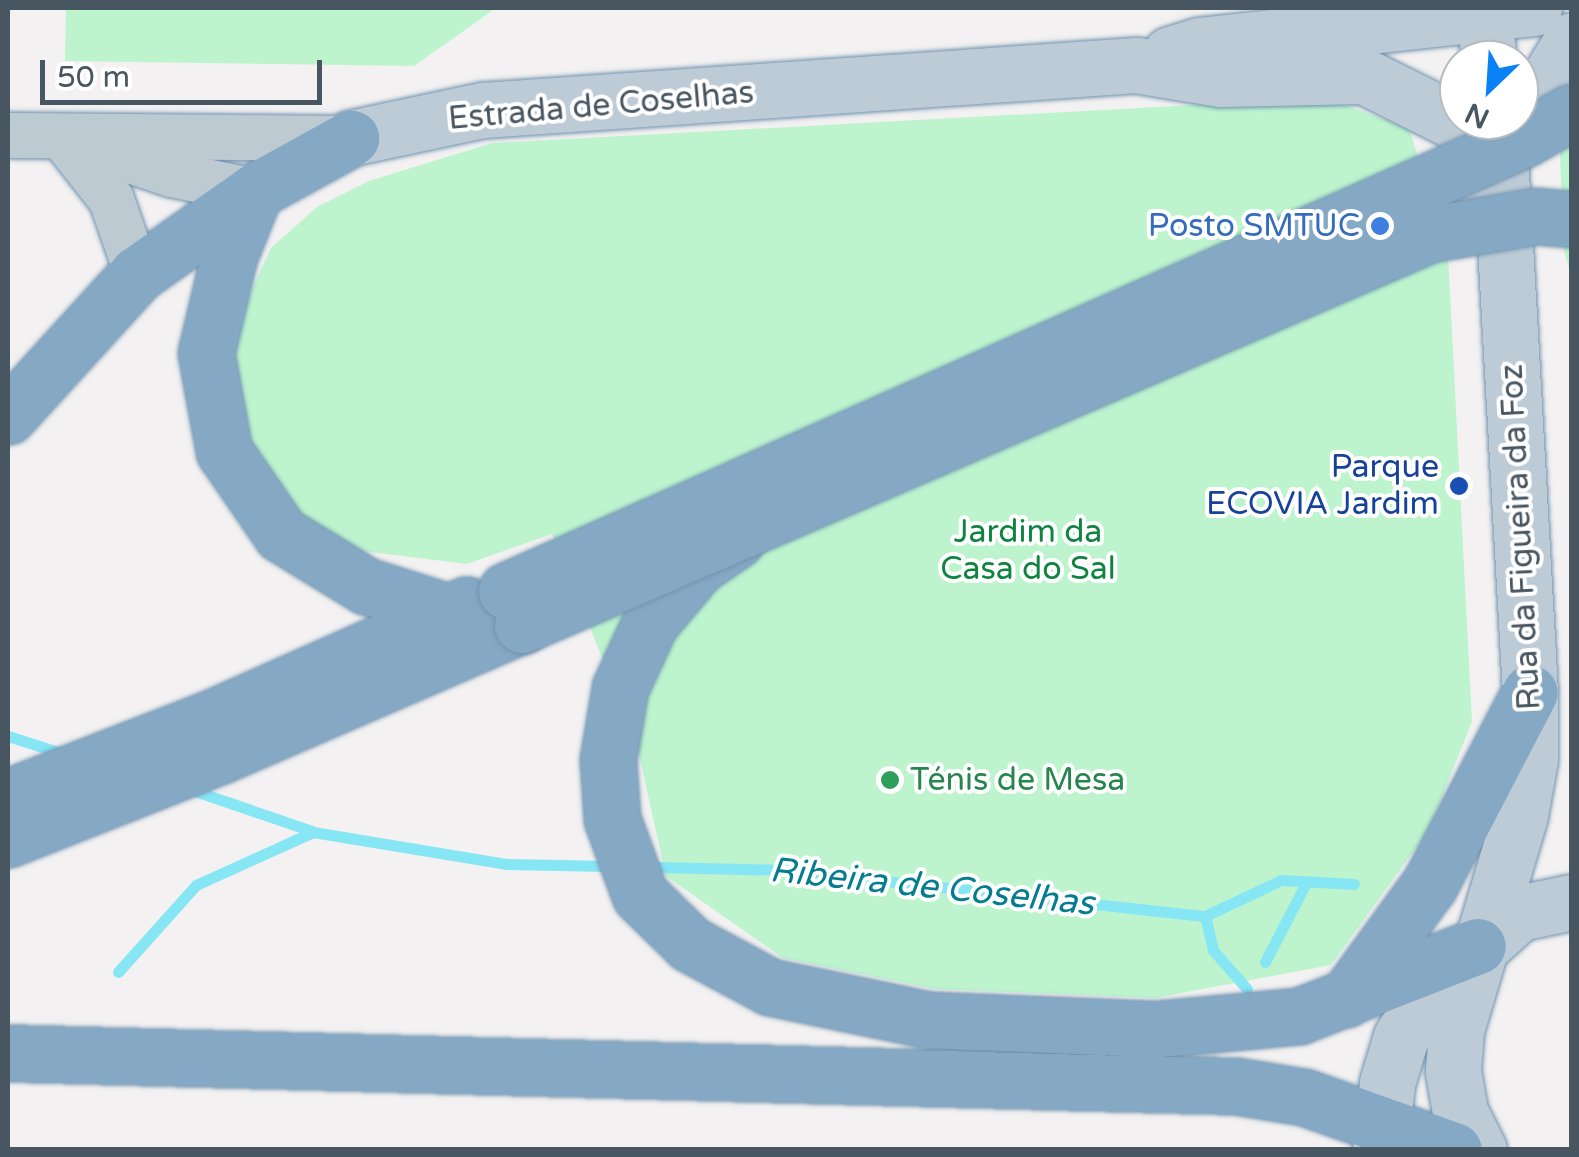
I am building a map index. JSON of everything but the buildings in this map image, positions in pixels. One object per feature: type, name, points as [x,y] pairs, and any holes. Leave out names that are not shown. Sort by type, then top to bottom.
[{"type":"highway","points":[[8,839],[221,755],[514,608],[1506,147],[1572,112]]},
{"type":"highway","points":[[8,416],[137,274],[255,191],[351,138]]},
{"type":"highway","points":[[255,191],[229,256],[206,353],[224,451],[281,534],[366,586],[448,612]]},
{"type":"highway","points":[[8,797],[214,717],[448,612],[514,608],[768,510],[1430,234],[1536,216],[1572,219]]},
{"type":"highway","points":[[768,510],[697,567],[650,623],[620,688],[608,760],[612,819],[640,895],[690,944],[770,987],[930,1020],[1158,1029],[1298,1016],[1345,1001],[1478,946]]},
{"type":"highway","points":[[1345,1001],[1430,884],[1530,692]]},
{"type":"highway","points":[[8,1053],[1236,1086],[1304,1098],[1389,1141],[1454,1150]]},
{"type":"main road","points":[[1136,66],[1198,45],[1374,16],[1497,22]]},
{"type":"main road","points":[[1136,66],[1221,79],[1364,76],[1452,120],[1499,156],[1572,40]]},
{"type":"main road","name":"Estrada de Coselhas","points":[[351,138],[483,110],[1136,66]]},
{"type":"main road","name":"Rua da Figueira da Foz","points":[[1479,1150],[1460,1112],[1453,1071],[1456,1030],[1520,815],[1530,760],[1530,692],[1499,156]]},
{"type":"main road","points":[[1389,1141],[1388,1083],[1401,1036],[1430,993],[1519,913],[1542,904],[1572,902]]},
{"type":"street","name":"Estrada de Coselhas","points":[[8,136],[351,138]]},
{"type":"street","points":[[62,137],[171,174],[255,191]]},
{"type":"street","points":[[62,137],[111,198],[137,274]]},
{"type":"lane","points":[[768,510],[1348,240],[1356,224],[1373,216],[1396,219],[1499,156]]},
{"type":"green space","points":[[66,8],[496,8],[414,66],[65,61]]},
{"type":"green space","points":[[1571,83],[1571,275],[1564,251],[1559,130]]},
{"type":"green space","name":"Jardim da Casa do Sal","points":[[1324,98],[1409,128],[1448,254],[1472,722],[1428,831],[1331,965],[1155,998],[934,989],[783,958],[666,876],[636,741],[552,534],[467,564],[362,551],[287,507],[241,426],[233,330],[271,248],[317,207],[369,181],[492,143]]},
{"type":"waterway","points":[[8,736],[64,754]]},
{"type":"waterway","points":[[198,792],[312,831]]},
{"type":"waterway","points":[[118,972],[196,885],[313,832],[507,864],[608,866]]},
{"type":"waterway","name":"Ribeira de Coselhas","points":[[657,867],[786,870],[1205,916]]},
{"type":"waterway","points":[[1247,989],[1213,950],[1205,916],[1281,880],[1354,884]]},
{"type":"waterway","points":[[1265,962],[1307,881]]},
{"type":"place","name":"Posto SMTUC","points":[[1380,226]]},
{"type":"place","name":"Parque ECOVIA Jardim","points":[[1459,486]]},
{"type":"place","name":"Ténis de Mesa","points":[[890,780]]}]
